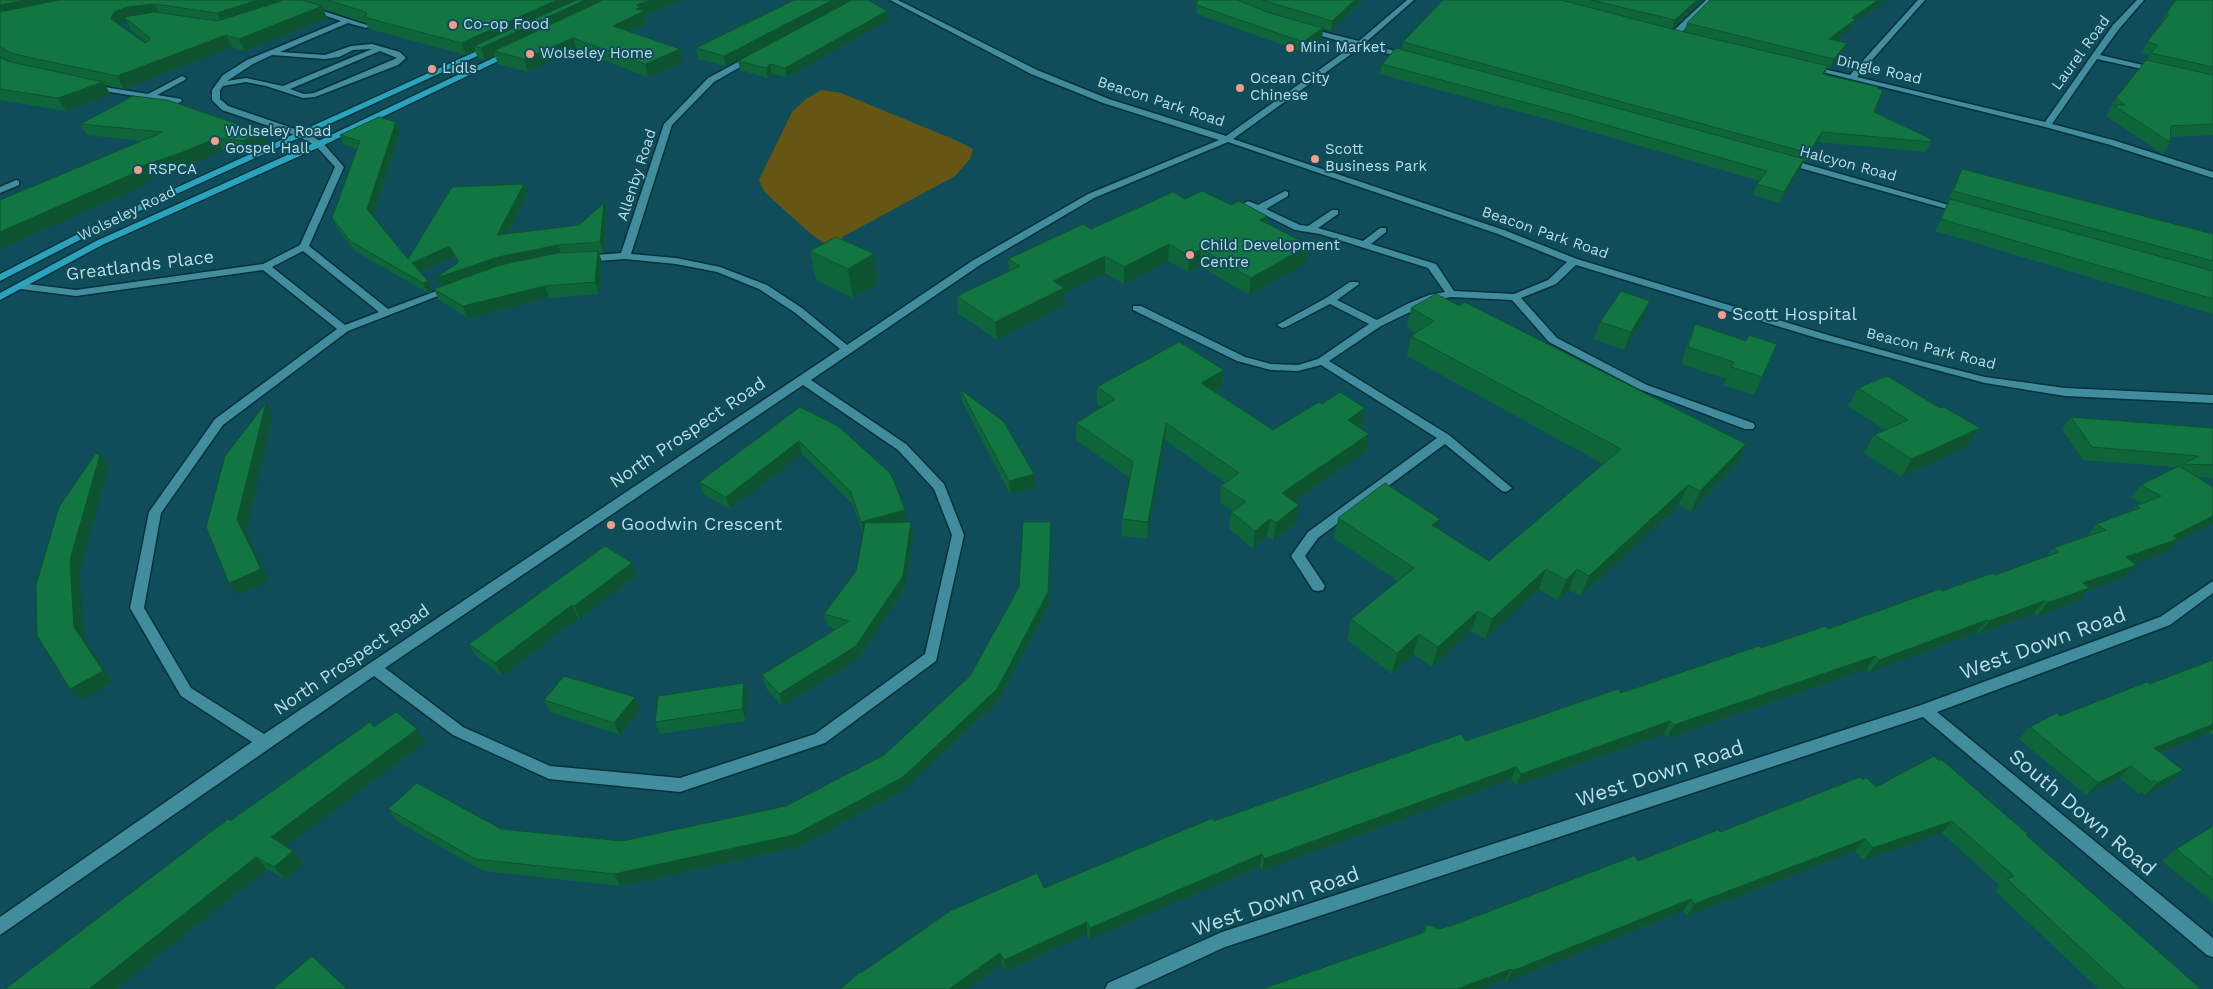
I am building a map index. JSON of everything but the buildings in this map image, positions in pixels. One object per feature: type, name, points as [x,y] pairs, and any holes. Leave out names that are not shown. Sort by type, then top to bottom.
[{"type":"main road","name":"Wolseley Road","points":[[2,275],[106,223],[500,45]]},
{"type":"main road","name":"Wolseley Road","points":[[0,297],[99,244],[319,144],[519,49]]},
{"type":"street","name":"Beacon Park Road","points":[[893,0],[1034,72],[1106,102],[1492,229],[1574,261],[1842,342],[1985,380],[2066,392],[2213,399]]},
{"type":"street","name":"North Prospect Road","points":[[0,927],[264,742],[976,263],[1091,196],[1226,140],[1360,44],[1411,0]]},
{"type":"street","points":[[1674,35],[1710,0]]},
{"type":"street","points":[[1852,78],[1922,0]]},
{"type":"street","name":"Laurel Road","points":[[2048,125],[2094,56],[2116,27],[2142,0]]},
{"type":"street","points":[[295,4],[366,26]]},
{"type":"street","points":[[349,20],[267,55],[234,72],[226,77],[216,90],[216,100],[225,108],[301,134],[319,144],[340,167],[304,248],[386,313]]},
{"type":"street","points":[[1299,27],[1415,59]]},
{"type":"street","points":[[1665,33],[1684,38]]},
{"type":"street","points":[[221,84],[246,80],[303,96],[324,93],[395,63],[402,58],[397,54],[380,48],[361,46],[325,57],[286,54],[267,55]]},
{"type":"street","points":[[282,89],[380,48]]},
{"type":"street","name":"Allenby Road","points":[[625,256],[668,124],[711,80],[757,56]]},
{"type":"street","points":[[2094,56],[2167,73]]},
{"type":"street","name":"Dingle Road","points":[[1805,66],[2048,125],[2120,145],[2213,175]]},
{"type":"street","points":[[148,97],[182,78]]},
{"type":"street","points":[[79,84],[178,101]]},
{"type":"street","name":"Halcyon Road","points":[[1772,157],[1973,213]]},
{"type":"street","points":[[0,190],[16,183]]},
{"type":"street","points":[[1259,209],[1285,194]]},
{"type":"street","points":[[1248,204],[1298,228],[1310,229],[1366,244],[1432,266],[1451,294]]},
{"type":"street","points":[[1310,229],[1335,212]]},
{"type":"street","points":[[1366,244],[1383,230]]},
{"type":"street","name":"Greatlands Place","points":[[20,286],[76,293],[265,267],[304,248]]},
{"type":"street","points":[[571,260],[625,256],[676,260],[720,270],[754,282],[798,310],[846,349]]},
{"type":"street","points":[[1137,308],[1241,359],[1271,367],[1298,368],[1322,361],[1377,324],[1433,297],[1451,294],[1515,296],[1552,282],[1574,261]]},
{"type":"street","points":[[265,267],[344,330]]},
{"type":"street","points":[[264,742],[186,692],[137,608],[155,512],[220,422],[344,330],[465,284]]},
{"type":"street","points":[[1282,325],[1330,300],[1354,284]]},
{"type":"street","points":[[1515,296],[1553,340],[1643,388],[1749,426]]},
{"type":"street","points":[[1330,300],[1377,324]]},
{"type":"street","points":[[1322,361],[1445,438],[1506,488]]},
{"type":"street","points":[[374,668],[458,731],[549,772],[680,785],[820,739],[931,658],[958,535],[940,487],[902,446],[802,379]]},
{"type":"street","points":[[1318,586],[1298,556],[1313,535],[1445,438]]},
{"type":"street","name":"West Down Road","points":[[1114,989],[1222,940],[1925,710],[2165,621],[2213,586]]},
{"type":"street","name":"South Down Road","points":[[1925,710],[2213,949]]},
{"type":"shaded area","points":[[821,90],[841,93],[953,139],[973,149],[970,159],[955,176],[842,237],[844,244],[834,250],[810,233],[773,200],[764,191],[759,180],[792,112],[806,99]]},
{"type":"place","name":"Co-op Food","points":[[453,25]]},
{"type":"place","name":"Mini Market","points":[[1290,48]]},
{"type":"place","name":"Wolseley Home","points":[[530,54]]},
{"type":"place","name":"Lidls","points":[[432,69]]},
{"type":"place","name":"Ocean City Chinese","points":[[1240,88]]},
{"type":"place","name":"Wolseley Road Gospel Hall","points":[[215,141]]},
{"type":"place","name":"Scott Business Park","points":[[1315,159]]},
{"type":"place","name":"RSPCA","points":[[138,170]]},
{"type":"place","name":"Child Development Centre","points":[[1190,255]]},
{"type":"place","name":"Scott Hospital","points":[[1722,315]]},
{"type":"place","name":"Goodwin Crescent","points":[[611,525]]}]
